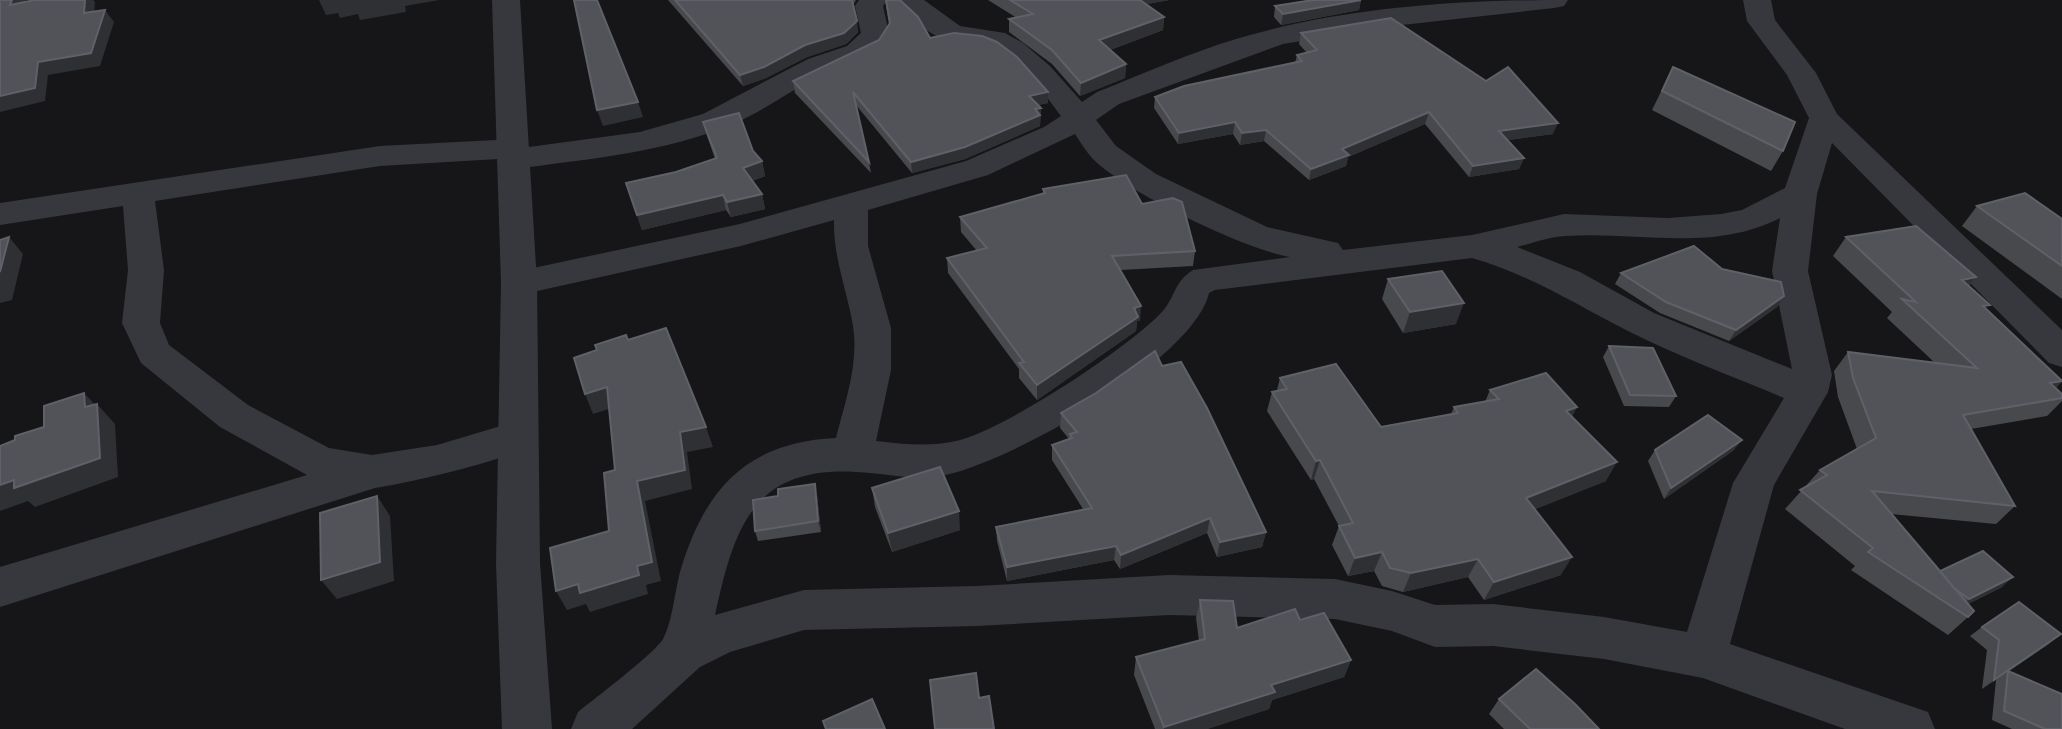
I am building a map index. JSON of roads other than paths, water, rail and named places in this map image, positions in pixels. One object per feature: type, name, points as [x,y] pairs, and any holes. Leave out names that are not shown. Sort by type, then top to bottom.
[{"type":"street","points":[[506,0],[519,284],[518,563],[527,729]]},
{"type":"street","points":[[0,215],[380,156],[514,154],[621,144],[678,132],[724,117],[754,103],[820,64],[864,48],[874,37],[875,24],[869,6],[873,0]]},
{"type":"street","points":[[907,0],[938,25],[953,33],[995,39],[1013,49],[1040,72],[1105,153],[1144,181],[1255,235],[1304,248],[1377,255]]},
{"type":"street","points":[[519,284],[741,235],[977,168],[1021,152],[1055,134],[1108,98],[1148,81],[1280,36],[1435,12],[1554,0]]},
{"type":"street","points":[[1757,0],[1761,21],[1801,73],[1824,118],[2062,353]]},
{"type":"street","points":[[1703,656],[1754,483],[1808,392],[1813,375],[1790,271],[1800,194],[1824,118]]},
{"type":"street","points":[[136,193],[145,230],[146,270],[141,323],[154,352],[234,416],[321,463],[375,471]]},
{"type":"street","points":[[684,652],[714,538],[736,497],[773,468],[814,455],[853,453],[924,462],[963,455],[1016,432],[1105,377],[1144,349],[1187,307],[1193,286],[1206,279],[1377,255],[1472,246],[1564,225],[1668,229],[1721,225],[1751,219],[1800,194]]},
{"type":"street","points":[[851,204],[851,246],[872,338],[872,370],[853,453]]},
{"type":"street","points":[[1472,246],[1515,258],[1567,281],[1641,322],[1808,392]]},
{"type":"street","points":[[0,587],[375,471],[437,461],[518,437]]},
{"type":"street","points":[[596,729],[684,652],[720,634],[804,610],[1224,595],[1335,599],[1392,611],[1435,625],[1493,625],[1604,639],[1703,656],[1910,729]]}]
